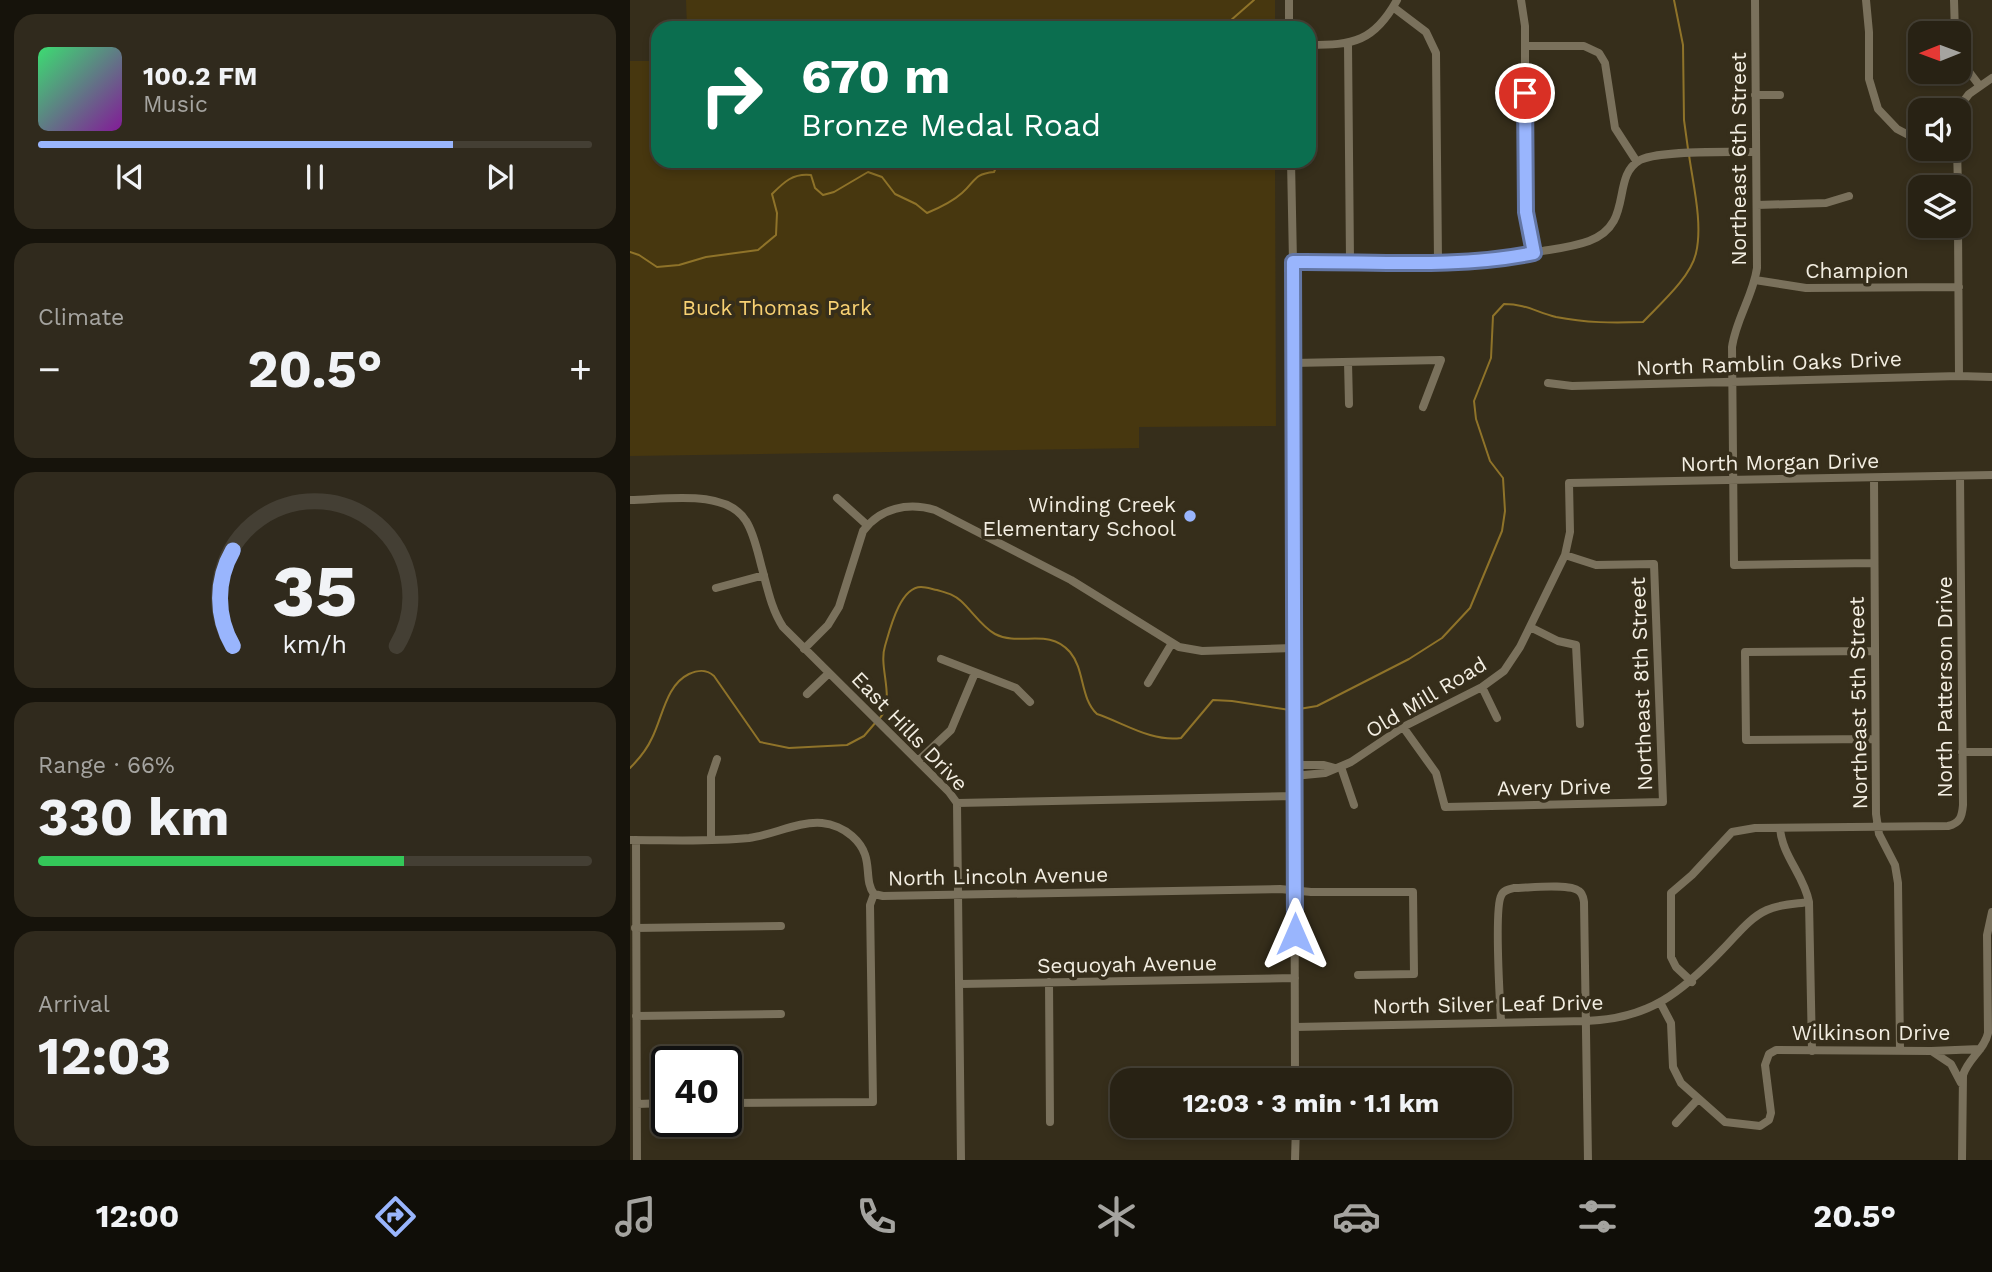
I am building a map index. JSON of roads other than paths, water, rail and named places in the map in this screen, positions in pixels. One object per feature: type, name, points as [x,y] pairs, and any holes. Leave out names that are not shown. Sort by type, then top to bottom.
[{"type":"street","points":[[1289,21],[1290,0]]},
{"type":"street","points":[[1521,0],[1525,46],[1526,204],[1534,253]]},
{"type":"street","name":"Northeast 6th Street","points":[[1755,0],[1755,280],[1734,337],[1734,565],[1874,563]]},
{"type":"street","points":[[1866,0],[1869,79],[1878,109],[1897,129],[1908,135]]},
{"type":"street","points":[[1954,0],[1955,21]]},
{"type":"street","points":[[1316,45],[1348,44],[1376,29],[1395,3],[1426,32],[1436,53],[1438,261]]},
{"type":"street","points":[[1348,44],[1350,261]]},
{"type":"street","points":[[1525,46],[1584,46],[1599,53],[1605,63],[1615,128],[1637,162]]},
{"type":"street","points":[[1971,74],[1979,85]]},
{"type":"street","points":[[1966,98],[1979,85],[1992,78]]},
{"type":"street","points":[[1755,95],[1780,95]]},
{"type":"street","points":[[1293,262],[1492,260],[1576,245],[1604,233],[1618,214],[1624,181],[1637,162],[1694,153],[1756,152]]},
{"type":"street","points":[[1291,168],[1296,1068]]},
{"type":"street","points":[[1757,205],[1826,203],[1849,196]]},
{"type":"street","points":[[1958,238],[1959,376]]},
{"type":"street","name":"Champion","points":[[1755,280],[1806,288],[1959,287]]},
{"type":"street","points":[[1293,363],[1441,360],[1423,407]]},
{"type":"street","points":[[1348,362],[1349,404]]},
{"type":"street","name":"North Ramblin Oaks Drive","points":[[1548,383],[1572,386],[1992,377]]},
{"type":"street","name":"North Morgan Drive","points":[[1569,483],[1992,475]]},
{"type":"street","name":"North Patterson Drive","points":[[1692,982],[1676,967],[1671,957],[1671,893],[1692,875],[1732,832],[1742,829],[1780,828],[1940,827],[1958,822],[1963,805],[1960,476]]},
{"type":"street","name":"Northeast 5th Street","points":[[1874,478],[1876,814],[1882,841],[1895,866],[1898,883],[1900,1050]]},
{"type":"street","name":"Old Mill Road","points":[[1294,776],[1325,773],[1362,756],[1403,727],[1482,687],[1504,671],[1530,627],[1565,555],[1570,532],[1569,483]]},
{"type":"street","points":[[836,498],[867,525]]},
{"type":"street","name":"East Hills Drive","points":[[630,500],[713,499],[740,512],[751,530],[779,621],[957,803],[961,1160]]},
{"type":"street","points":[[804,649],[828,625],[839,607],[856,546],[867,525],[888,511],[904,506],[935,510],[1071,580],[1184,649],[1202,651],[1293,648]]},
{"type":"street","name":"Northeast 8th Street","points":[[1565,555],[1596,565],[1654,564],[1663,802]]},
{"type":"street","points":[[716,589],[764,575]]},
{"type":"street","points":[[1530,627],[1558,641],[1576,645],[1580,724]]},
{"type":"street","points":[[1148,683],[1172,643]]},
{"type":"street","points":[[1874,651],[1745,652],[1746,740],[1875,739]]},
{"type":"street","points":[[941,659],[1016,688],[1030,702]]},
{"type":"street","points":[[807,694],[829,673]]},
{"type":"street","points":[[918,761],[951,730],[975,673]]},
{"type":"street","points":[[1482,687],[1497,718]]},
{"type":"street","name":"Avery Drive","points":[[1403,727],[1436,773],[1445,807],[1663,802]]},
{"type":"street","points":[[1962,752],[1992,751]]},
{"type":"street","points":[[711,839],[711,777],[717,759]]},
{"type":"street","points":[[1294,765],[1338,768],[1354,805]]},
{"type":"street","points":[[957,803],[1294,796]]},
{"type":"street","name":"North Lincoln Avenue","points":[[633,840],[760,836],[815,823],[833,825],[848,832],[862,848],[868,864],[870,888],[874,894],[883,896],[1295,890],[1413,892],[1414,974],[1358,975]]},
{"type":"street","points":[[1780,828],[1782,847],[1805,886],[1809,902],[1812,1051]]},
{"type":"street","points":[[633,840],[636,1016],[633,1044],[637,1160]]},
{"type":"street","points":[[1501,1022],[1501,896],[1514,888],[1565,887],[1580,892],[1584,902],[1588,1160]]},
{"type":"street","points":[[742,1103],[873,1102],[870,905],[874,894]]},
{"type":"street","name":"North Silver Leaf Drive","points":[[1295,1027],[1586,1021],[1623,1017],[1661,1004],[1692,982],[1759,914],[1774,907],[1809,902]]},
{"type":"street","points":[[1962,1160],[1961,1086],[1965,1068],[1987,1039],[1988,1033],[1987,935],[1992,912]]},
{"type":"street","points":[[635,928],[781,926]]},
{"type":"street","name":"Sequoyah Avenue","points":[[960,984],[1295,978]]},
{"type":"street","points":[[1049,982],[1050,1122]]},
{"type":"street","name":"Wilkinson Drive","points":[[1661,1004],[1671,1023],[1674,1071],[1681,1083],[1725,1122],[1765,1125],[1771,1113],[1765,1065],[1767,1057],[1776,1050],[1980,1049]]},
{"type":"street","points":[[636,1016],[781,1014]]},
{"type":"street","points":[[1931,1051],[1951,1064],[1961,1086]]},
{"type":"street","points":[[1676,1123],[1698,1099]]},
{"type":"street","points":[[637,1104],[651,1104]]},
{"type":"street","points":[[1296,1138],[1296,1160]]},
{"type":"waterway","points":[[1230,21],[1254,0]]},
{"type":"waterway","points":[[1674,0],[1683,45],[1684,120],[1688,149]]},
{"type":"waterway","points":[[1299,709],[1317,706],[1409,659],[1442,638],[1470,608],[1502,531],[1505,511],[1503,478],[1490,461],[1476,419],[1474,401],[1491,358],[1493,316],[1504,304],[1519,305],[1556,317],[1578,320],[1643,322],[1682,281],[1696,253],[1698,217],[1689,155]]},
{"type":"waterway","points":[[630,252],[657,267],[758,250],[776,235],[777,213],[772,194],[785,182],[799,175],[811,175],[815,188],[823,195],[834,192],[868,172],[882,177],[895,194],[916,204],[927,213],[954,199],[978,176],[994,172],[996,168]]},
{"type":"waterway","points":[[880,718],[887,702],[883,655],[890,630],[897,610],[907,594],[921,587],[955,597],[995,634],[1014,639],[1053,640],[1061,645],[1075,659],[1088,700],[1097,714],[1148,735],[1181,738],[1213,700],[1290,710]]},
{"type":"waterway","points":[[630,768],[650,742],[670,693],[681,679],[699,671],[714,676],[760,742],[789,748],[847,745],[864,736],[876,722]]},
{"type":"place","name":"Winding Creek Elementary School","points":[[1190,516]]},
{"type":"park label","name":"Buck Thomas Park","points":[[777,307]]}]
